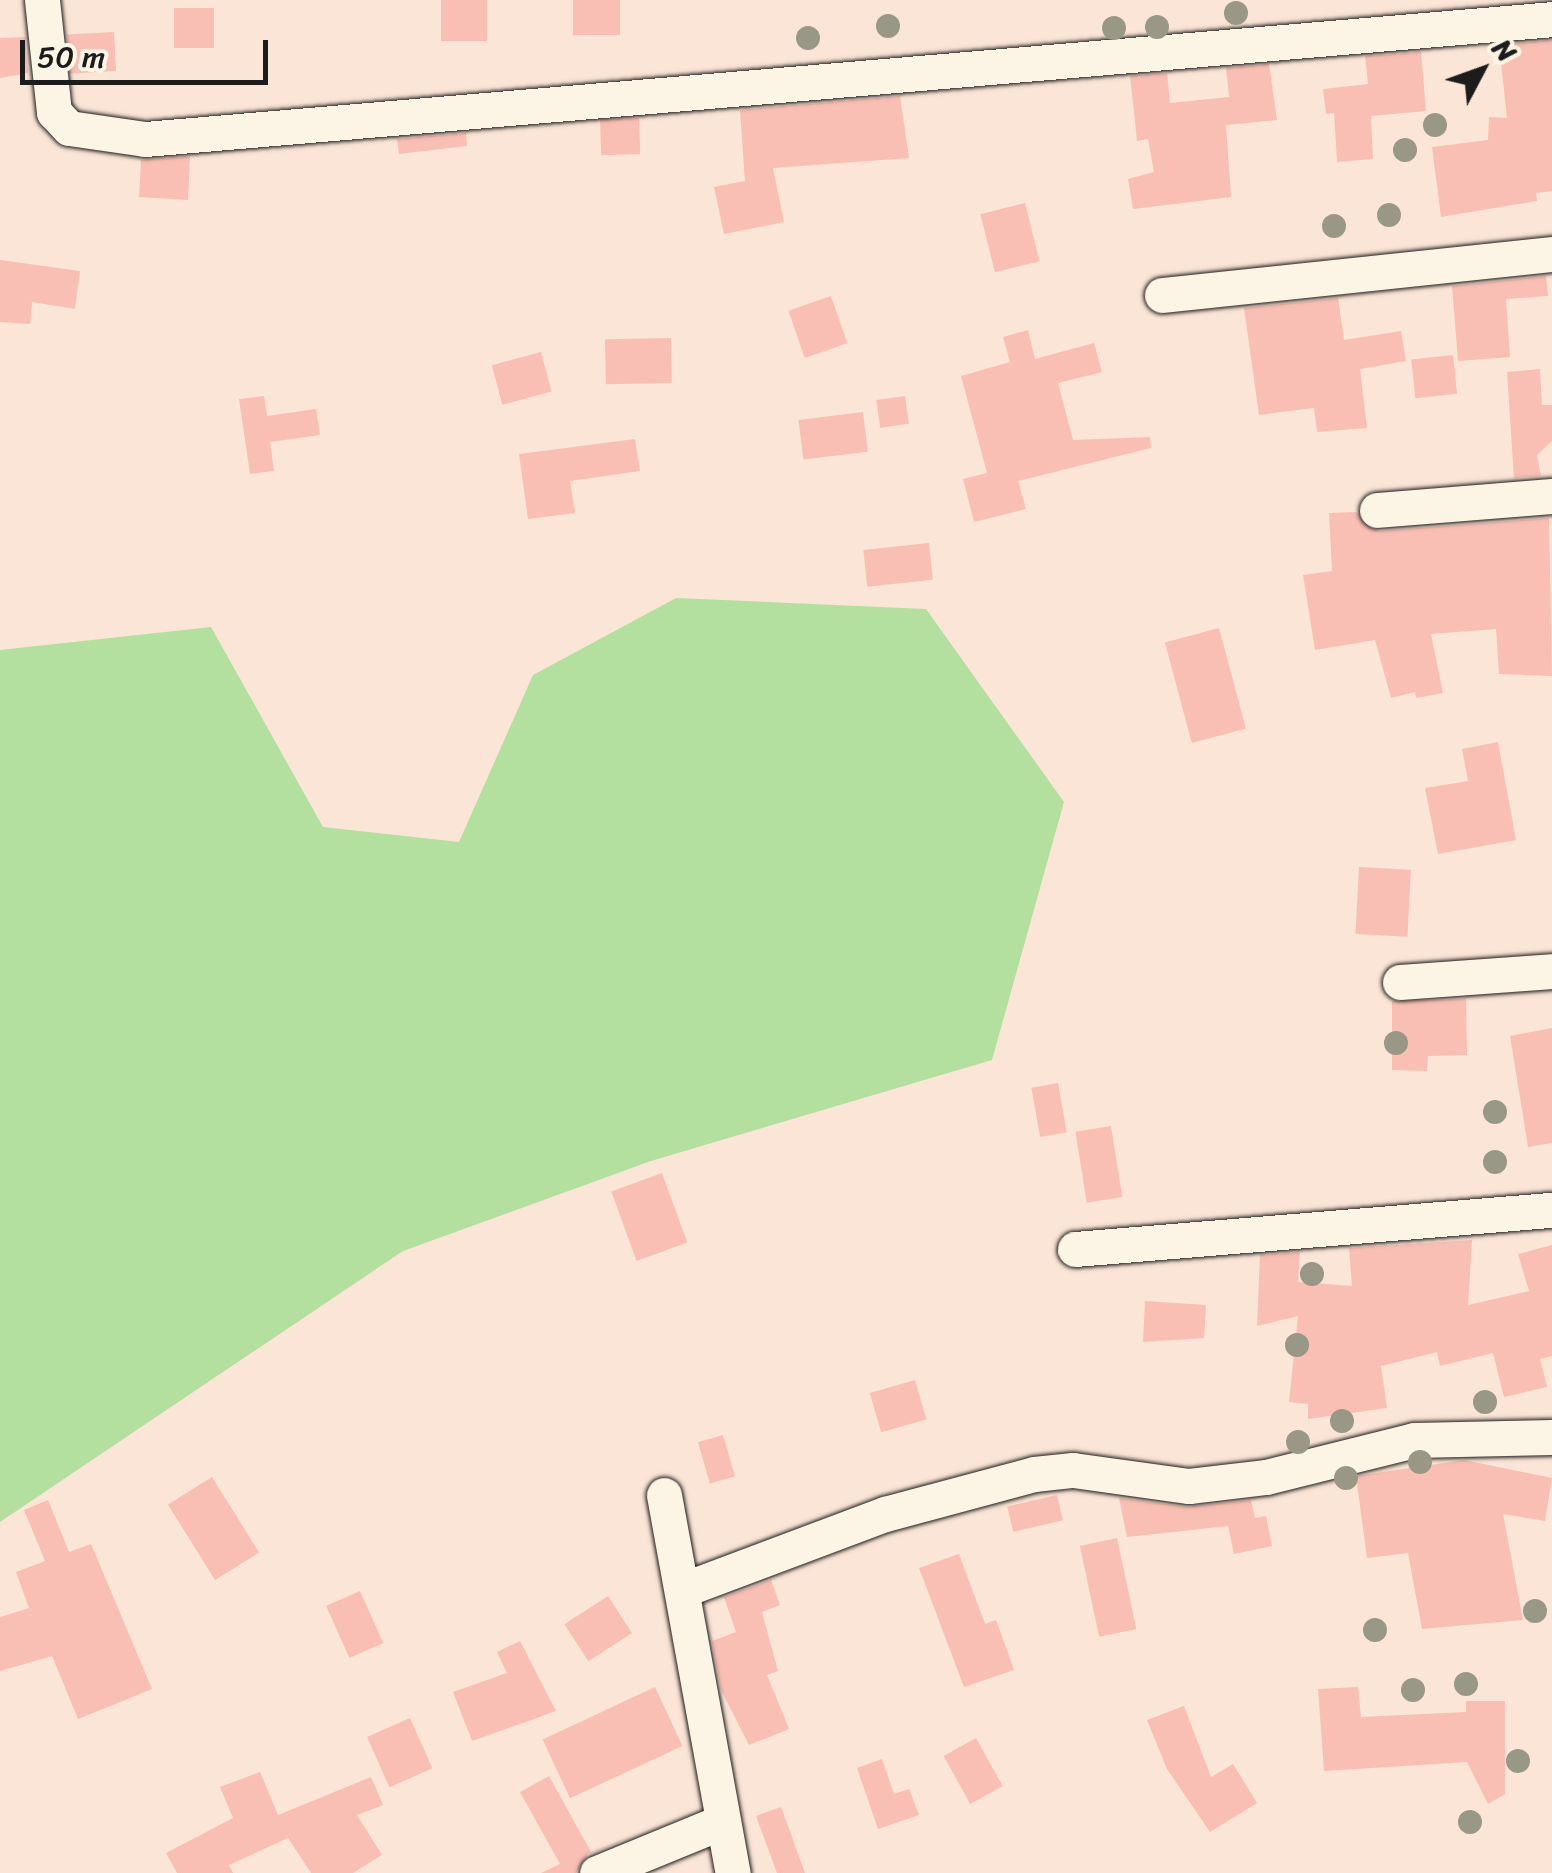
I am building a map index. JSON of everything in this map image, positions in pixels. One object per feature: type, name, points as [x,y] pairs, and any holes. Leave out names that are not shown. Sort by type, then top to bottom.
[{"type":"street","points":[[42,0],[54,112],[69,128],[145,139],[1552,20]]},
{"type":"street","points":[[1162,295],[1552,254]]},
{"type":"street","points":[[1377,510],[1552,496]]},
{"type":"street","points":[[1400,982],[1552,971]]},
{"type":"street","points":[[1075,1249],[1552,1210]]},
{"type":"street","points":[[684,1589],[885,1514],[1034,1474],[1073,1470],[1189,1486],[1266,1477],[1414,1440],[1552,1437]]},
{"type":"street","points":[[664,1495],[684,1589],[719,1824],[733,1873]]},
{"type":"street","points":[[596,1873],[719,1824]]},
{"type":"green space","points":[[676,598],[926,609],[1064,802],[992,1060],[651,1161],[403,1251],[0,1522],[0,650],[211,627],[323,827],[459,842],[533,675]]},
{"type":"building","points":[[441,0],[487,0],[487,41],[441,41]]},
{"type":"building","points":[[573,0],[620,0],[620,35],[573,35]]},
{"type":"building","points":[[174,8],[214,8],[214,48],[174,48]]},
{"type":"building","points":[[114,32],[116,71],[69,73],[67,34]]},
{"type":"building","points":[[25,37],[28,73],[0,78],[0,38]]},
{"type":"building","points":[[1552,40],[1552,191],[1536,193],[1537,201],[1441,217],[1432,147],[1488,140],[1489,117],[1507,118],[1499,45]]},
{"type":"building","points":[[1421,52],[1426,111],[1371,116],[1373,159],[1337,162],[1334,113],[1326,114],[1323,89],[1368,84],[1365,56]]},
{"type":"building","points":[[1269,64],[1277,120],[1226,125],[1231,197],[1133,209],[1128,179],[1154,172],[1148,139],[1137,141],[1130,76],[1167,73],[1170,103],[1229,97],[1226,68]]},
{"type":"building","points":[[900,96],[909,158],[773,168],[784,222],[724,234],[714,187],[745,181],[740,110]]},
{"type":"building","points":[[639,118],[640,154],[601,155],[600,119]]},
{"type":"building","points":[[466,133],[467,146],[399,154],[397,139]]},
{"type":"building","points":[[190,156],[188,200],[139,197],[141,160]]},
{"type":"building","points":[[1025,203],[1040,261],[995,272],[980,214]]},
{"type":"building","points":[[0,260],[80,271],[75,309],[32,302],[30,324],[0,322]]},
{"type":"building","points":[[1546,276],[1548,296],[1506,299],[1510,357],[1458,361],[1452,286]]},
{"type":"building","points":[[831,296],[847,343],[805,358],[788,311]]},
{"type":"building","points":[[1338,298],[1344,340],[1401,331],[1406,361],[1360,369],[1367,428],[1317,432],[1314,408],[1259,415],[1244,308]]},
{"type":"building","points":[[1028,330],[1035,359],[1094,343],[1102,372],[1058,383],[1073,440],[1150,437],[1151,448],[1018,481],[1026,509],[974,522],[963,479],[987,473],[961,376],[1010,362],[1003,337]]},
{"type":"building","points":[[671,338],[672,383],[606,384],[605,339]]},
{"type":"building","points":[[541,352],[552,392],[502,405],[492,365]]},
{"type":"building","points":[[1453,355],[1457,394],[1415,398],[1411,359]]},
{"type":"building","points":[[1540,369],[1542,405],[1552,405],[1552,441],[1537,455],[1541,476],[1514,478],[1507,372]]},
{"type":"building","points":[[264,396],[267,416],[316,409],[320,435],[270,442],[274,471],[250,474],[239,399]]},
{"type":"building","points":[[905,396],[909,424],[880,428],[876,400]]},
{"type":"building","points":[[863,412],[868,452],[803,460],[798,420]]},
{"type":"building","points":[[635,439],[640,471],[570,481],[575,513],[528,519],[519,454]]},
{"type":"building","points":[[1356,512],[1379,531],[1549,518],[1552,676],[1499,674],[1496,629],[1431,634],[1443,693],[1416,698],[1415,692],[1391,698],[1375,640],[1315,650],[1303,575],[1332,571],[1329,513]]},
{"type":"building","points":[[929,543],[933,580],[867,587],[863,550]]},
{"type":"building","points":[[1219,628],[1246,728],[1192,743],[1165,642]]},
{"type":"building","points":[[1498,742],[1516,840],[1438,854],[1425,788],[1468,781],[1462,749]]},
{"type":"building","points":[[1359,867],[1411,870],[1407,937],[1355,934]]},
{"type":"building","points":[[1466,999],[1467,1055],[1428,1056],[1427,1071],[1392,1070],[1392,1001]]},
{"type":"building","points":[[1552,1028],[1552,1143],[1528,1147],[1510,1036]]},
{"type":"building","points":[[1058,1083],[1067,1132],[1040,1137],[1031,1088]]},
{"type":"building","points":[[1111,1126],[1122,1197],[1087,1203],[1075,1132]]},
{"type":"building","points":[[662,1173],[687,1243],[637,1261],[611,1191]]},
{"type":"building","points":[[1472,1240],[1468,1305],[1529,1291],[1518,1254],[1552,1245],[1552,1356],[1540,1359],[1547,1387],[1504,1397],[1493,1353],[1440,1366],[1437,1352],[1381,1366],[1387,1408],[1308,1419],[1308,1404],[1289,1402],[1298,1316],[1257,1326],[1260,1255],[1300,1252],[1298,1282],[1352,1286],[1349,1248]]},
{"type":"building","points":[[1145,1301],[1206,1305],[1204,1338],[1143,1342]]},
{"type":"building","points":[[915,1380],[926,1419],[881,1432],[870,1393]]},
{"type":"building","points":[[723,1435],[735,1476],[710,1484],[698,1442]]},
{"type":"building","points":[[1464,1460],[1552,1478],[1545,1521],[1503,1514],[1523,1620],[1422,1629],[1408,1553],[1367,1558],[1356,1476]]},
{"type":"building","points":[[212,1477],[259,1552],[215,1580],[168,1505]]},
{"type":"building","points":[[1057,1495],[1063,1520],[1013,1532],[1007,1506]]},
{"type":"building","points":[[1119,1498],[1187,1507],[1251,1500],[1255,1518],[1266,1516],[1272,1546],[1234,1554],[1228,1526],[1127,1537]]},
{"type":"building","points":[[48,1500],[69,1552],[91,1544],[152,1689],[78,1719],[52,1656],[0,1671],[0,1617],[29,1608],[16,1572],[45,1561],[24,1510]]},
{"type":"building","points":[[1117,1538],[1136,1629],[1099,1637],[1080,1546]]},
{"type":"building","points":[[959,1554],[985,1624],[996,1620],[1014,1670],[964,1687],[919,1568]]},
{"type":"building","points":[[771,1580],[780,1605],[762,1612],[778,1671],[767,1675],[789,1729],[749,1745],[721,1690],[712,1641],[736,1632],[724,1597]]},
{"type":"building","points":[[360,1591],[383,1643],[349,1658],[326,1606]]},
{"type":"building","points":[[608,1596],[632,1633],[588,1661],[564,1624]]},
{"type":"building","points":[[520,1641],[556,1711],[472,1741],[453,1692],[507,1673],[497,1652]]},
{"type":"building","points":[[655,1687],[682,1746],[570,1798],[543,1739]]},
{"type":"building","points":[[1358,1687],[1361,1717],[1466,1712],[1466,1701],[1505,1701],[1505,1794],[1488,1804],[1467,1762],[1324,1771],[1318,1689]]},
{"type":"building","points":[[1184,1706],[1211,1777],[1233,1764],[1257,1803],[1210,1832],[1167,1769],[1147,1720]]},
{"type":"building","points":[[410,1718],[432,1768],[389,1787],[367,1737]]},
{"type":"building","points":[[976,1738],[1003,1786],[970,1804],[944,1756]]},
{"type":"building","points":[[882,1759],[894,1794],[909,1789],[919,1815],[878,1829],[857,1768]]},
{"type":"building","points":[[260,1772],[278,1815],[371,1777],[383,1805],[357,1815],[382,1855],[353,1873],[311,1873],[288,1838],[229,1865],[233,1873],[177,1873],[166,1853],[233,1818],[220,1787]]},
{"type":"building","points":[[549,1776],[591,1852],[634,1835],[588,1854],[576,1873],[541,1873],[560,1864],[520,1792]]},
{"type":"building","points":[[781,1807],[805,1873],[777,1873],[756,1816]]}]
